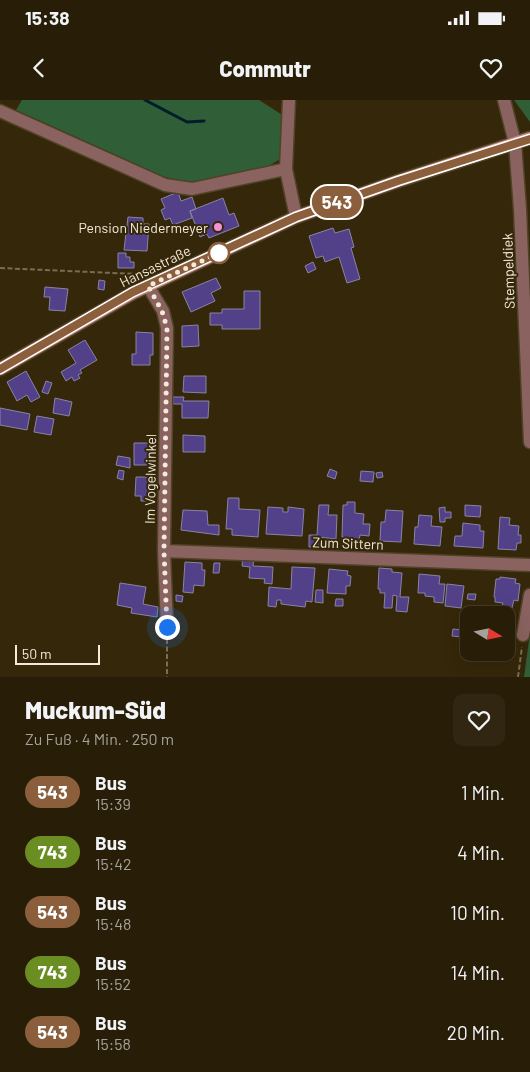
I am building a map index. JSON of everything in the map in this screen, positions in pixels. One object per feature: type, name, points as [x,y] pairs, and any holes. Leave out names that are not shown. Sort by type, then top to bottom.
[{"type":"main road","name":"Hansastraße","points":[[0,369],[133,292],[296,217],[530,138]]},
{"type":"street","points":[[289,100],[286,169],[296,217]]},
{"type":"street","name":"Stempeldiek","points":[[504,100],[515,143],[521,219],[530,442]]},
{"type":"street","points":[[0,111],[165,185],[192,189],[286,169]]},
{"type":"street","name":"Im Vogelwinkel","points":[[148,286],[162,311],[167,328],[164,551],[167,627]]},
{"type":"street","name":"Zum Sittern","points":[[164,551],[530,566]]},
{"type":"street","points":[[523,635],[530,596]]},
{"type":"path","points":[[0,268],[136,274],[148,286]]},
{"type":"path","points":[[167,627],[167,677]]},
{"type":"path","points":[[518,677],[523,635]]},
{"type":"green space","points":[[22,100],[259,100],[284,116],[282,158],[267,167],[192,183],[165,177],[16,110]]},
{"type":"green space","points":[[514,100],[530,100],[530,122]]},
{"type":"green space","points":[[530,633],[530,677],[524,677]]},
{"type":"building","points":[[178,192],[181,201],[192,197],[196,209],[190,211],[192,218],[173,225],[170,218],[165,220],[161,210],[165,208],[161,199]]},
{"type":"building","points":[[223,198],[229,215],[234,213],[239,226],[209,238],[207,234],[200,237],[190,211]]},
{"type":"building","points":[[128,217],[143,218],[143,224],[149,224],[147,251],[124,250]]},
{"type":"building","points":[[333,228],[335,233],[349,229],[354,247],[351,248],[360,279],[347,283],[339,257],[325,262],[323,256],[316,258],[309,236]]},
{"type":"building","points":[[118,253],[126,253],[126,257],[130,257],[130,262],[134,262],[134,268],[118,268]]},
{"type":"building","points":[[313,262],[316,269],[308,273],[305,266]]},
{"type":"building","points":[[216,278],[221,288],[211,293],[215,301],[191,312],[182,292]]},
{"type":"building","points":[[99,280],[105,281],[104,290],[98,289]]},
{"type":"building","points":[[45,287],[68,289],[65,311],[49,310],[50,297],[44,297]]},
{"type":"building","points":[[244,291],[260,291],[260,329],[222,329],[222,325],[210,325],[210,313],[222,313],[222,309],[244,309]]},
{"type":"building","points":[[198,325],[199,346],[182,347],[182,326]]},
{"type":"building","points":[[136,332],[153,333],[153,355],[150,355],[150,365],[132,365],[132,354],[136,354]]},
{"type":"building","points":[[85,340],[97,360],[80,370],[82,373],[78,375],[80,378],[74,381],[72,377],[66,381],[61,372],[76,363],[68,350]]},
{"type":"building","points":[[26,371],[40,397],[31,402],[27,395],[17,401],[7,382]]},
{"type":"building","points":[[184,376],[206,376],[206,393],[183,392]]},
{"type":"building","points":[[46,381],[52,383],[48,394],[42,392]]},
{"type":"building","points":[[173,397],[184,397],[183,401],[209,401],[208,418],[182,418],[182,404],[173,404]]},
{"type":"building","points":[[55,398],[72,402],[69,416],[53,413]]},
{"type":"building","points":[[0,408],[30,414],[27,430],[0,425]]},
{"type":"building","points":[[37,416],[54,419],[51,435],[34,432]]},
{"type":"building","points":[[183,435],[205,436],[205,452],[183,452]]},
{"type":"building","points":[[134,443],[152,443],[152,450],[155,450],[155,461],[152,461],[152,465],[134,465]]},
{"type":"building","points":[[118,456],[130,458],[130,468],[116,465]]},
{"type":"building","points":[[330,469],[337,472],[335,479],[327,476]]},
{"type":"building","points":[[119,470],[124,471],[123,480],[117,478]]},
{"type":"building","points":[[361,471],[374,472],[373,482],[360,481]]},
{"type":"building","points":[[382,472],[383,477],[377,478],[376,473]]},
{"type":"building","points":[[136,477],[151,477],[151,483],[155,483],[154,491],[151,491],[151,501],[141,501],[141,496],[135,496]]},
{"type":"building","points":[[228,498],[239,498],[239,509],[260,510],[258,537],[232,535],[232,529],[226,529]]},
{"type":"building","points":[[347,502],[355,502],[355,513],[364,514],[363,524],[370,524],[369,536],[360,535],[359,541],[347,540],[347,538],[342,537],[343,505],[347,505]]},
{"type":"building","points":[[319,505],[329,505],[328,515],[337,515],[336,539],[318,537],[318,547],[309,547],[309,535],[317,535]]},
{"type":"building","points":[[465,505],[481,506],[480,517],[465,516]]},
{"type":"building","points":[[268,507],[283,508],[283,512],[288,512],[288,507],[304,509],[302,536],[266,534]]},
{"type":"building","points":[[445,507],[445,512],[451,512],[451,518],[445,518],[445,522],[440,522],[439,508]]},
{"type":"building","points":[[183,510],[207,511],[208,525],[219,525],[219,535],[181,530]]},
{"type":"building","points":[[386,510],[403,511],[401,542],[380,541],[381,522],[385,522]]},
{"type":"building","points":[[419,515],[432,516],[431,526],[442,527],[440,546],[414,544],[415,527],[418,527]]},
{"type":"building","points":[[500,517],[510,518],[509,525],[519,526],[518,535],[521,535],[521,543],[517,543],[516,550],[498,549]]},
{"type":"building","points":[[463,523],[480,525],[480,531],[484,531],[483,548],[454,546],[455,536],[462,536]]},
{"type":"building","points":[[243,556],[254,557],[253,566],[273,567],[272,584],[264,583],[265,579],[249,578],[250,567],[242,566]]},
{"type":"building","points":[[185,562],[202,563],[202,570],[205,570],[204,586],[194,585],[193,593],[183,592]]},
{"type":"building","points":[[214,563],[220,563],[219,573],[213,573]]},
{"type":"building","points":[[292,567],[315,568],[312,602],[306,601],[305,607],[281,604],[281,600],[277,600],[276,607],[268,606],[269,587],[291,589]]},
{"type":"building","points":[[379,568],[392,569],[392,572],[402,573],[400,597],[409,597],[407,612],[396,611],[397,596],[393,595],[392,608],[384,608],[385,593],[380,593],[380,589],[378,589]]},
{"type":"building","points":[[329,569],[348,571],[347,575],[351,576],[350,586],[346,586],[346,594],[327,593]]},
{"type":"building","points":[[419,574],[440,576],[439,584],[445,584],[443,603],[434,602],[434,597],[425,596],[425,593],[418,593]]},
{"type":"building","points":[[500,577],[516,579],[515,583],[520,584],[518,601],[514,600],[512,606],[502,606],[503,603],[495,602],[496,579],[500,579]]},
{"type":"building","points":[[120,583],[146,587],[143,604],[158,607],[157,617],[131,613],[132,608],[117,605]]},
{"type":"building","points":[[447,584],[464,586],[460,608],[445,606]]},
{"type":"building","points":[[316,590],[323,590],[323,603],[315,602]]},
{"type":"building","points":[[468,594],[476,594],[475,600],[467,599]]},
{"type":"building","points":[[176,595],[183,596],[182,602],[176,601]]},
{"type":"building","points":[[336,599],[343,599],[343,606],[335,606]]},
{"type":"building","points":[[453,629],[460,630],[460,637],[452,636]]},
{"type":"waterway","points":[[145,100],[187,122],[204,121]]},
{"type":"bus line","name":"543","points":[[0,369],[133,292],[296,217],[398,181],[530,139]]},
{"type":"place","name":"Pension Niedermeyer","points":[[218,227]]},
{"type":"route","points":[[167,627],[164,551],[167,328],[162,311],[148,286],[219,253]]}]
